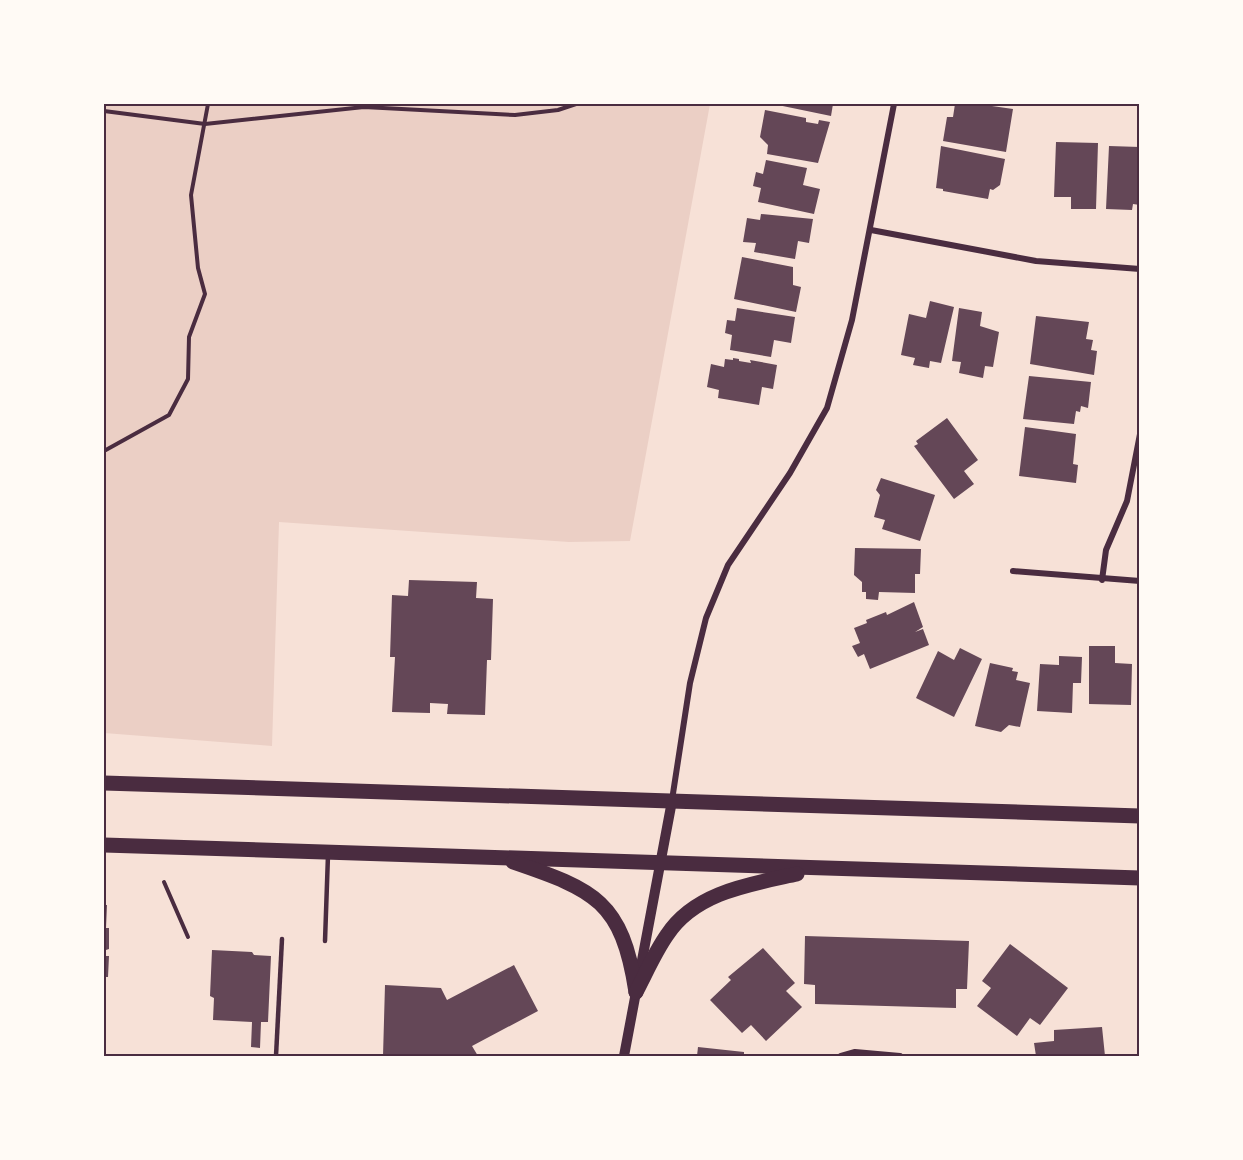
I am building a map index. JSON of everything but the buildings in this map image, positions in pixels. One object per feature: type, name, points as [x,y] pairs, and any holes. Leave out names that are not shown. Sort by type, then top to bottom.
[{"type":"main road","points":[[104,783],[1140,816]]},
{"type":"main road","points":[[104,845],[661,862],[820,870],[1140,878]]},
{"type":"main road","points":[[497,857],[566,880],[584,889],[600,902],[618,924],[625,939],[636,992]]},
{"type":"main road","points":[[636,992],[677,921],[700,903],[772,879],[820,870]]},
{"type":"street","points":[[624,1056],[672,801],[690,683],[706,618],[729,565],[790,473],[827,408],[852,320],[894,104]]},
{"type":"street","points":[[871,230],[1036,261],[1140,269]]},
{"type":"street","points":[[1102,580],[1106,550],[1127,501],[1140,434]]},
{"type":"street","points":[[1013,572],[1140,581]]},
{"type":"street","points":[[841,1056],[855,1052],[900,1056]]},
{"type":"lane","points":[[325,941],[328,852]]},
{"type":"lane","points":[[276,1056],[282,939]]},
{"type":"path","points":[[104,451],[170,415],[188,380],[189,337],[205,294],[198,268],[191,195],[208,104]]},
{"type":"path","points":[[104,111],[205,124],[364,107],[515,115],[558,110],[576,104]]},
{"type":"path","points":[[164,882],[188,937]]},
{"type":"shaded area","points":[[104,104],[710,104],[630,541],[569,542],[279,522],[272,746],[104,733]]}]
